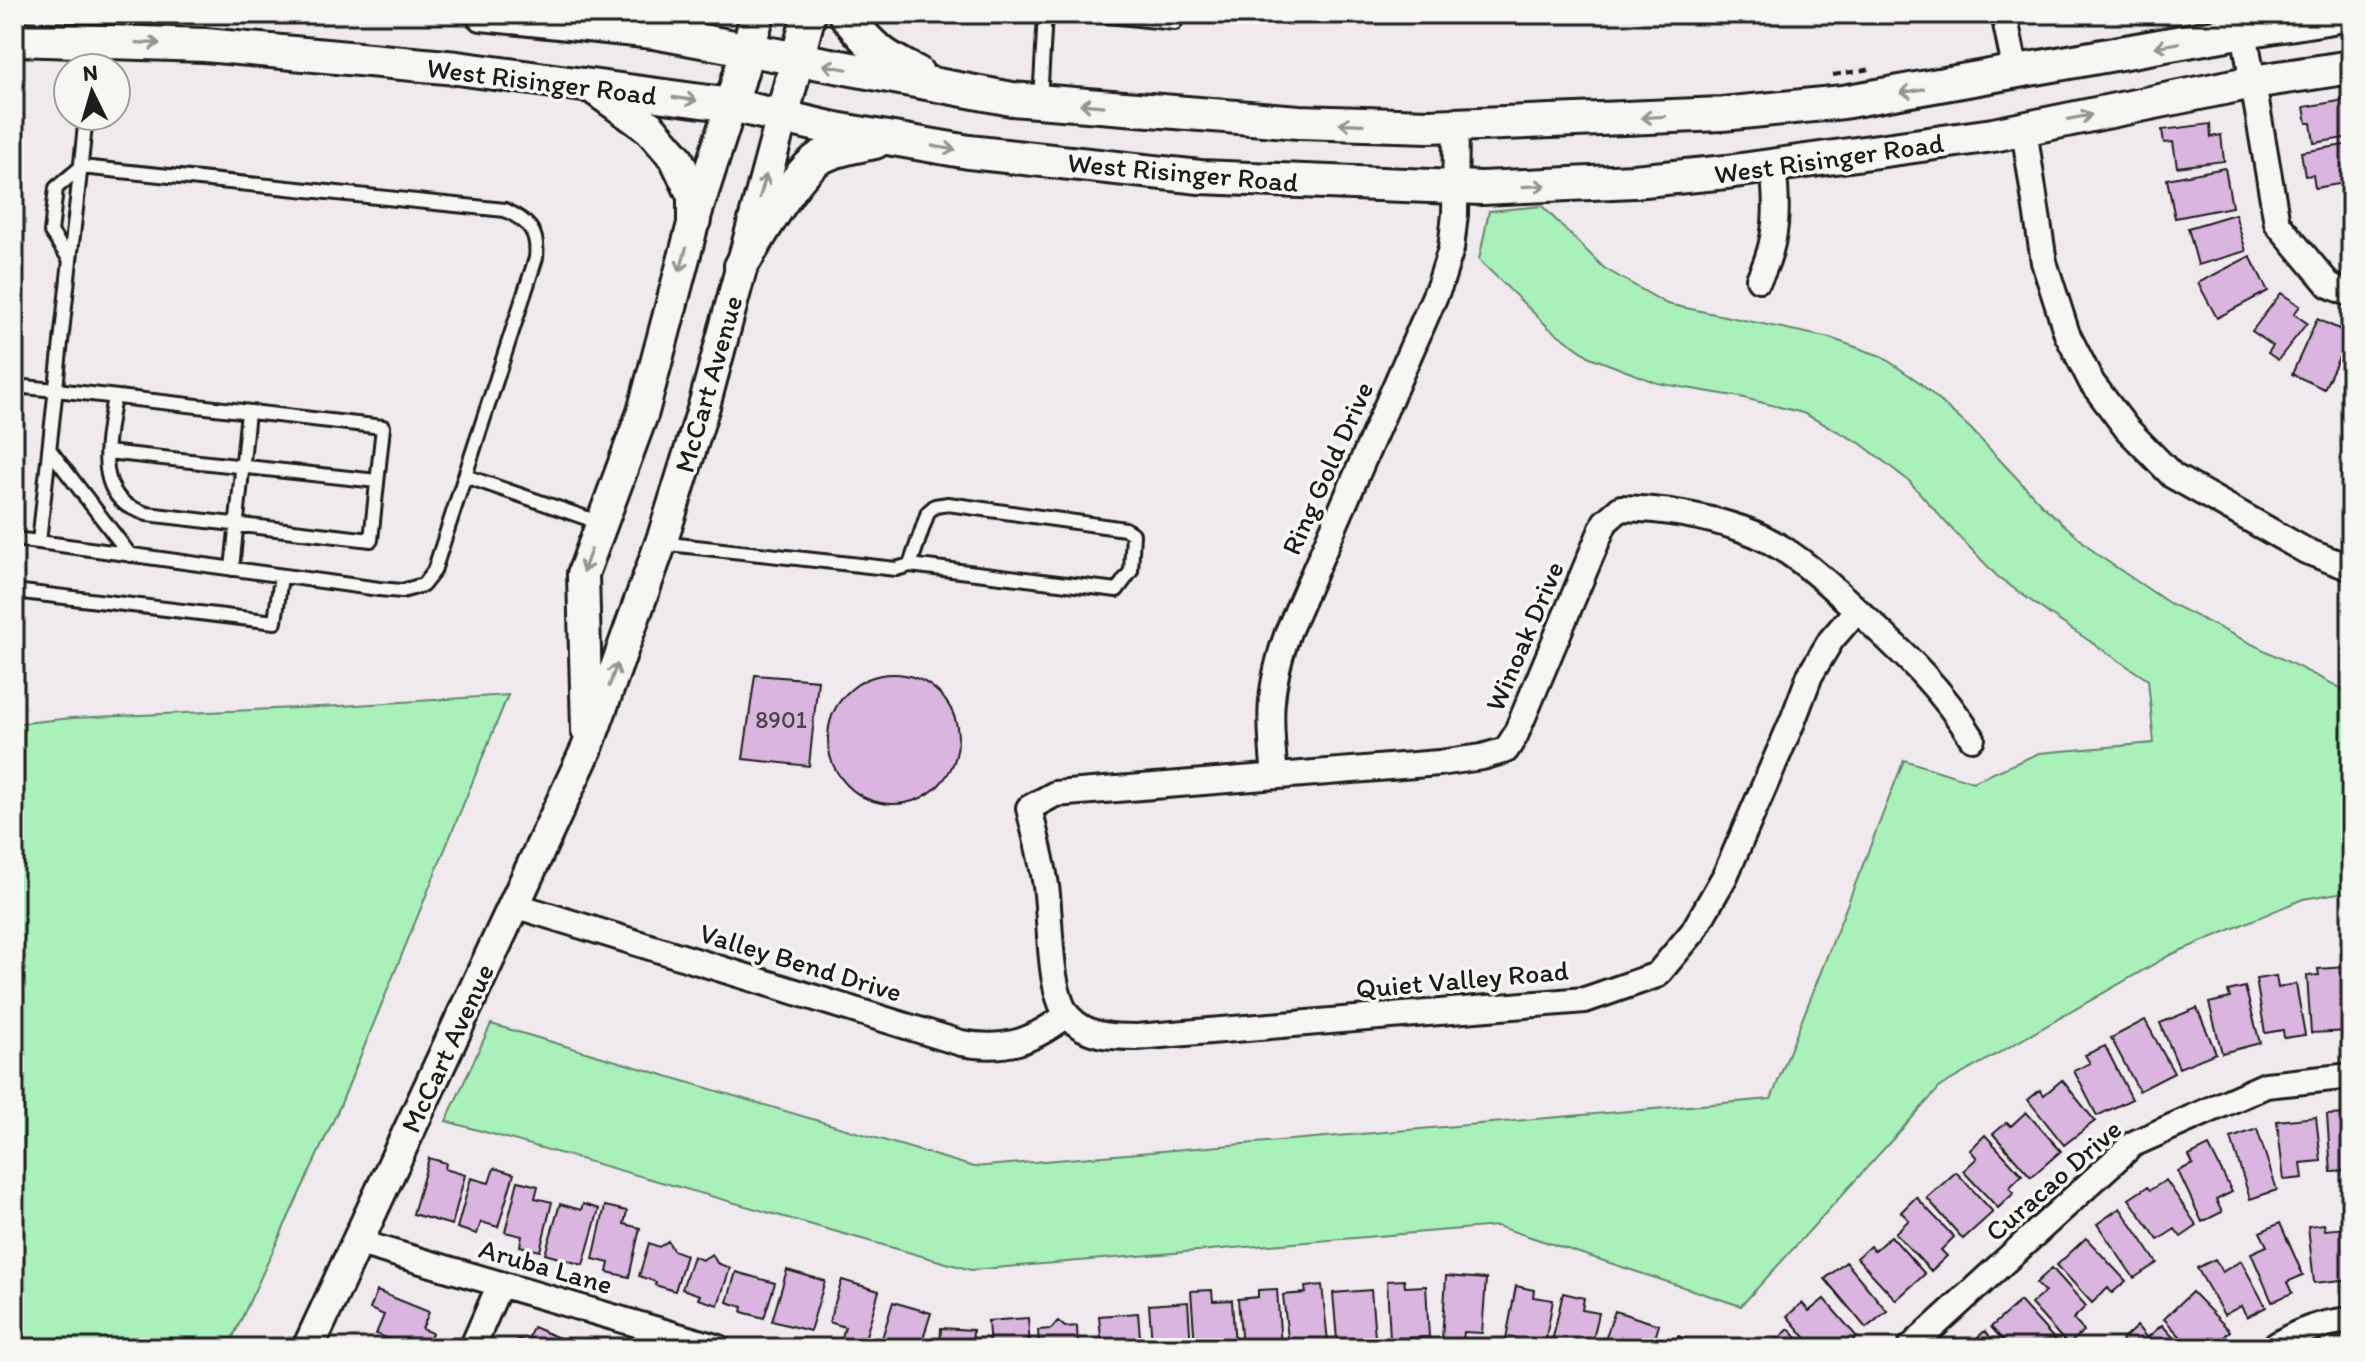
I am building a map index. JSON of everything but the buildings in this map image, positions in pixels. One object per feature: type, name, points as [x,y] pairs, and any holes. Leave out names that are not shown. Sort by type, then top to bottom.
[{"type":"main road","name":"West Risinger Road","points":[[482,14],[654,32],[1012,99],[1299,122],[1456,125],[1722,114],[1843,102],[2351,14]]},
{"type":"main road","points":[[654,32],[695,14]]},
{"type":"main road","name":"McCart Avenue","points":[[731,105],[758,14]]},
{"type":"main road","name":"McCart Avenue","points":[[782,117],[809,14]]},
{"type":"main road","points":[[845,14],[866,42],[886,58],[945,87]]},
{"type":"main road","name":"West Risinger Road","points":[[14,39],[78,52]]},
{"type":"main road","name":"West Risinger Road","points":[[127,52],[205,45],[457,68],[731,105],[969,152],[1200,177],[1482,188],[1634,181],[1773,166],[1993,135],[2253,82],[2351,67]]},
{"type":"main road","points":[[593,87],[650,128],[676,158],[694,196],[694,220]]},
{"type":"main road","points":[[741,266],[804,171],[813,163],[836,150],[892,138]]},
{"type":"street","points":[[2004,14],[2016,73]]},
{"type":"street","points":[[2244,31],[2277,223],[2329,285],[2351,294]]},
{"type":"street","name":"McCart Avenue","points":[[587,748],[583,574],[643,412],[694,220],[731,105]]},
{"type":"street","name":"McCart Avenue","points":[[308,1348],[587,748],[660,543],[704,406],[782,117]]},
{"type":"street","name":"Ring Gold Drive","points":[[1275,776],[1270,732],[1276,665],[1440,284],[1451,249],[1456,187],[1456,125]]},
{"type":"street","points":[[2024,129],[2044,262],[2067,334],[2092,383],[2127,429],[2173,476],[2306,551],[2351,568]]},
{"type":"street","points":[[1759,279],[1769,261],[1775,235],[1777,203],[1773,166]]},
{"type":"street","name":"Winoak Drive","points":[[1067,1015],[1060,1000],[1054,971],[1046,888],[1029,808],[1055,794],[1439,763],[1506,750],[1515,736],[1605,522],[1621,508],[1701,518],[1744,529],[1780,548],[1807,566],[1857,610],[1938,689],[1972,738]]},
{"type":"street","name":"Quiet Valley Road","points":[[1067,1015],[1077,1025],[1094,1033],[1111,1037],[1137,1037],[1585,1000],[1657,975],[1693,932],[1725,876],[1810,675],[1831,640],[1857,610]]},
{"type":"street","name":"Valley Bend Drive","points":[[514,905],[961,1043],[982,1047],[1007,1046],[1031,1038],[1067,1015]]},
{"type":"street","name":"Curacao Drive","points":[[1910,1348],[2133,1144],[2266,1085],[2351,1076]]},
{"type":"street","name":"Aruba Lane","points":[[356,1242],[719,1348]]},
{"type":"street","points":[[472,1348],[500,1284]]},
{"type":"street","points":[[2272,1348],[2301,1330],[2351,1320]]},
{"type":"lane","points":[[1040,101],[1045,14]]},
{"type":"lane","points":[[1091,14],[1175,23]]},
{"type":"lane","points":[[39,542],[84,132]]},
{"type":"lane","points":[[14,539],[402,591],[423,585],[434,571],[538,245],[532,229],[522,218],[505,210],[81,167],[56,188],[51,232],[70,260]]},
{"type":"lane","points":[[14,386],[56,390],[383,427],[371,540],[147,514],[124,504],[114,491],[107,473],[114,397]]},
{"type":"lane","points":[[232,569],[248,412]]},
{"type":"lane","points":[[49,449],[130,555]]},
{"type":"lane","points":[[107,452],[377,481]]},
{"type":"lane","points":[[465,476],[601,523]]},
{"type":"lane","points":[[660,543],[879,569],[910,565],[1117,590],[1131,571],[1133,534],[1125,529],[948,504],[935,506],[928,512],[910,565]]},
{"type":"lane","points":[[14,591],[275,622],[281,576]]},
{"type":"path","points":[[1833,75],[1878,67]]},
{"type":"green space","points":[[1542,206],[1604,268],[1667,304],[1830,338],[1881,356],[1919,382],[1970,428],[2042,505],[2098,555],[2169,603],[2351,693],[2351,891],[2303,899],[2170,955],[1941,1086],[1741,1306],[1497,1226],[971,1270],[446,1121],[491,1024],[974,1167],[1771,1099],[1904,760],[1973,782],[2039,753],[2154,743],[2148,680],[1997,576],[1909,481],[1860,443],[1803,413],[1740,397],[1657,383],[1590,357],[1549,328],[1479,260],[1489,211]]},
{"type":"green space","points":[[508,695],[340,1106],[228,1348],[14,1348],[14,724],[72,718]]}]
